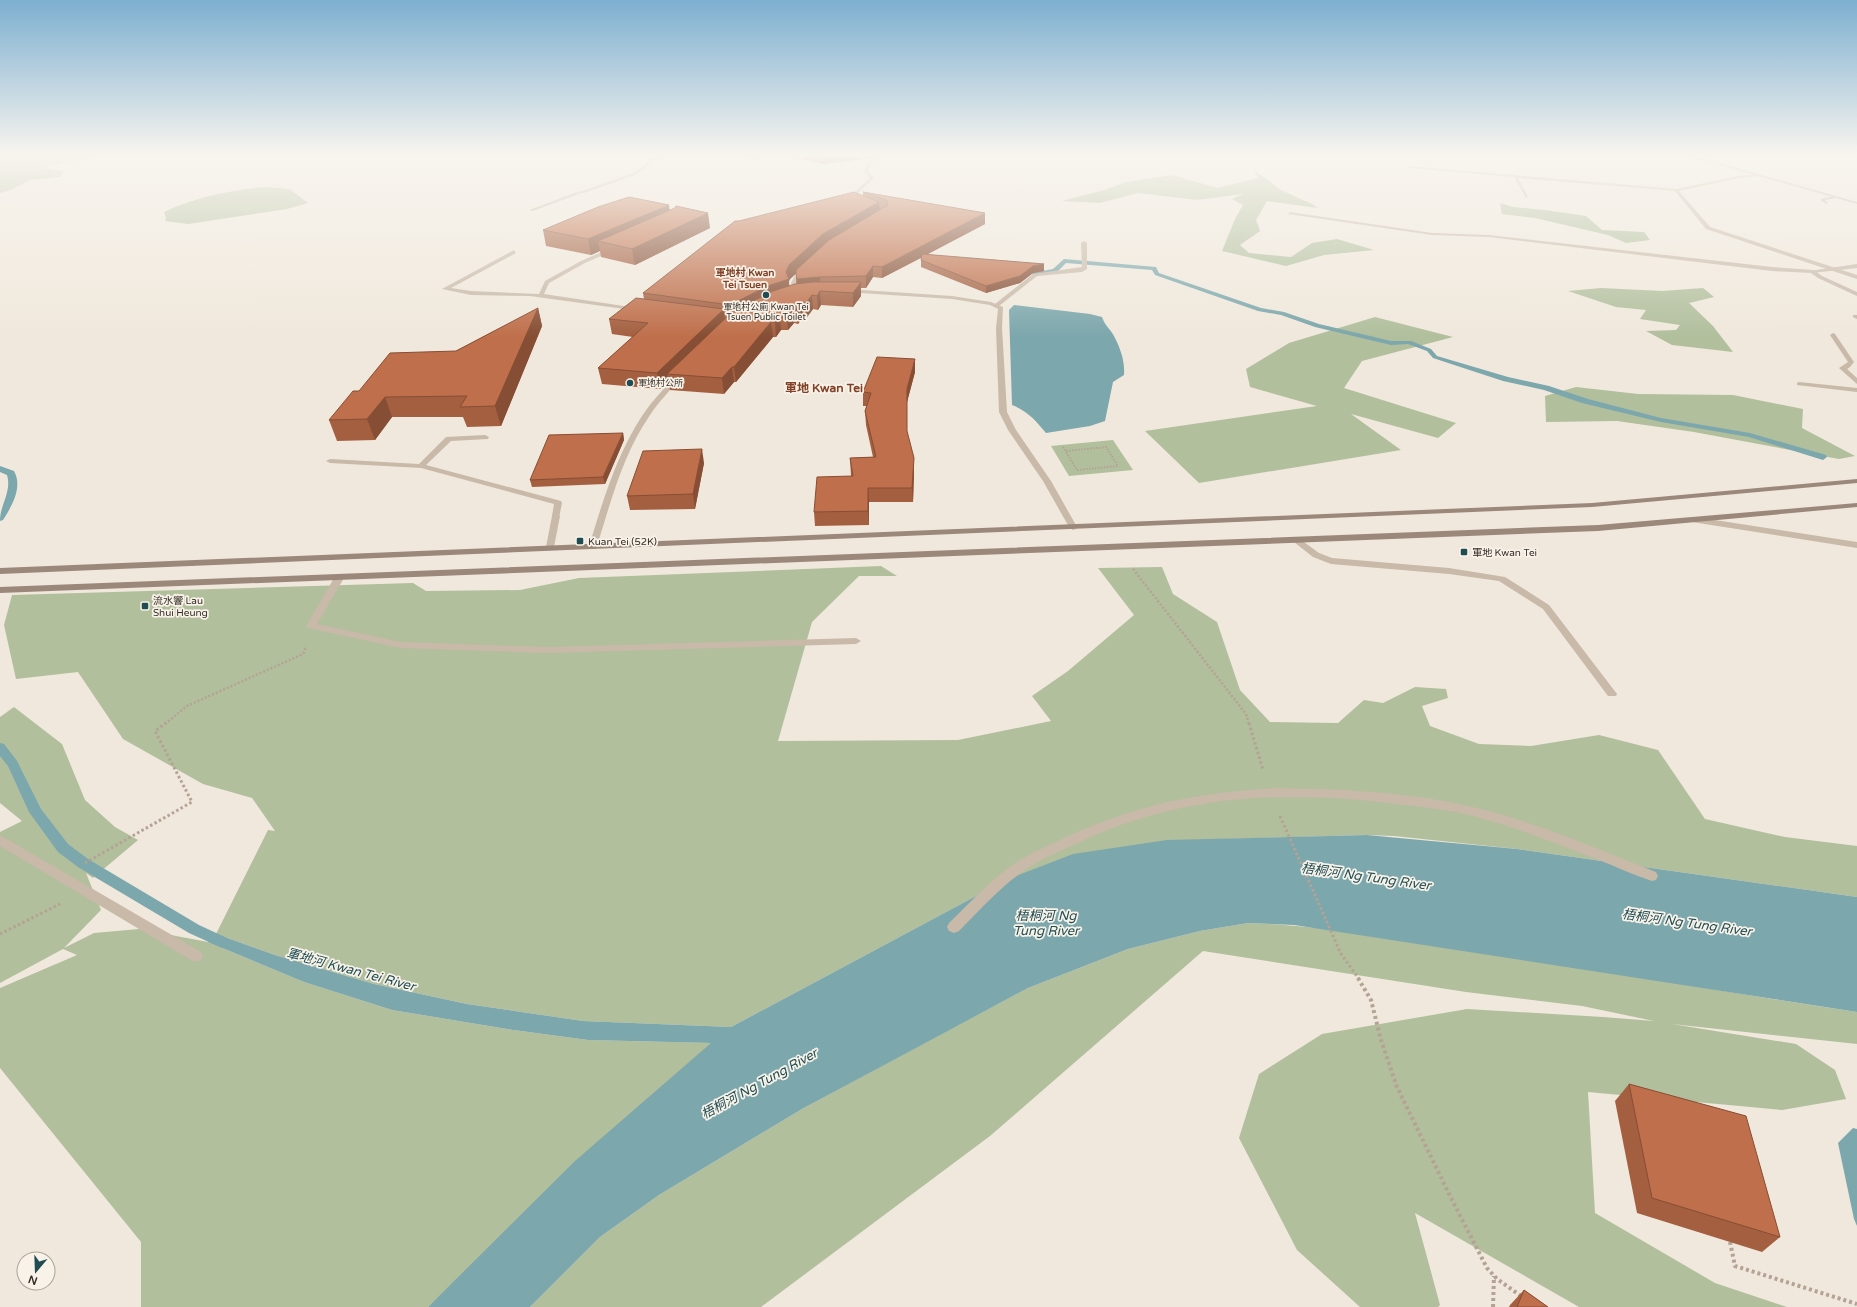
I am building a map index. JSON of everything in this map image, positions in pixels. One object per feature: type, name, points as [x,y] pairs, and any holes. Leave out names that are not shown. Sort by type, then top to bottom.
[{"type":"main road","points":[[0,571],[1592,505],[1857,480]]},
{"type":"main road","points":[[0,590],[1598,528],[1857,505]]},
{"type":"street","points":[[1303,215],[1432,234],[1489,236],[1772,268],[1812,271],[1857,266]]},
{"type":"street","points":[[1697,215],[1708,228],[1718,232],[1834,268],[1857,277]]},
{"type":"street","points":[[838,291],[889,292],[998,305],[1035,275],[1082,270],[1085,268],[1084,243]]},
{"type":"street","points":[[541,295],[547,282],[582,262],[618,246]]},
{"type":"street","points":[[514,252],[445,289],[471,293],[541,295],[647,311]]},
{"type":"street","points":[[795,296],[792,286],[794,280],[808,267]]},
{"type":"street","points":[[1812,271],[1820,277],[1857,294]]},
{"type":"street","points":[[998,305],[1001,308],[999,328],[1003,412],[1012,430],[1047,481],[1072,527]]},
{"type":"street","points":[[1833,336],[1851,362],[1848,366],[1842,368],[1857,382]]},
{"type":"street","points":[[593,546],[621,461],[635,432],[648,411],[662,393],[683,371]]},
{"type":"street","points":[[1799,384],[1857,390]]},
{"type":"street","points":[[421,466],[449,439],[485,437]]},
{"type":"street","points":[[330,461],[421,466],[558,503],[550,547]]},
{"type":"street","points":[[1695,520],[1857,545]]},
{"type":"street","points":[[1297,540],[1316,555],[1331,561],[1449,571],[1502,579],[1546,607],[1612,694]]},
{"type":"street","points":[[340,578],[311,626],[401,645],[532,649],[856,641]]},
{"type":"street","points":[[954,927],[1022,866],[1081,834],[1108,822],[1145,811],[1171,805],[1238,794],[1269,792],[1354,794],[1477,812],[1552,836],[1652,876]]},
{"type":"street","points":[[0,840],[85,892],[196,956]]},
{"type":"path","points":[[1063,446],[1077,470],[1118,466],[1106,447],[1066,451]]},
{"type":"path","points":[[1132,568],[1246,714],[1269,792],[1341,954],[1371,1000],[1381,1040],[1397,1087],[1487,1268],[1494,1276],[1526,1299]]},
{"type":"path","points":[[60,877],[192,802],[155,731],[187,706],[303,654],[311,626]]},
{"type":"path","points":[[0,934],[85,892]]},
{"type":"path","points":[[1730,1242],[1735,1266],[1857,1304]]},
{"type":"path","points":[[1493,1307],[1494,1276]]},
{"type":"green space","points":[[165,215],[247,215],[188,224],[165,221]]},
{"type":"green space","points":[[1237,215],[1259,215],[1256,220],[1260,231],[1240,245],[1249,253],[1291,257],[1312,243],[1337,239],[1374,250],[1324,255],[1286,266],[1222,251]]},
{"type":"green space","points":[[1510,215],[1586,216],[1602,230],[1644,232],[1650,240],[1626,243],[1608,235],[1535,218]]},
{"type":"green space","points":[[1601,288],[1662,291],[1703,288],[1714,297],[1689,303],[1713,326],[1733,352],[1672,345],[1646,331],[1676,330],[1680,325],[1640,319],[1646,310],[1616,307],[1568,291]]},
{"type":"green space","points":[[1375,317],[1453,337],[1362,361],[1344,388],[1456,423],[1438,438],[1351,414],[1401,450],[1199,483],[1145,431],[1317,406],[1250,387],[1246,369],[1289,343]]},
{"type":"green space","points":[[1576,387],[1638,394],[1733,395],[1803,409],[1802,428],[1855,456],[1839,459],[1694,432],[1617,421],[1546,422],[1545,396]]},
{"type":"green space","points":[[1113,440],[1133,470],[1069,476],[1051,446]]},
{"type":"green space","points":[[881,566],[897,576],[859,576],[812,622],[778,741],[958,740],[1051,721],[1032,696],[1068,671],[1134,615],[1098,568],[1162,567],[1173,594],[1217,622],[1240,690],[1270,722],[1338,723],[1364,700],[1383,703],[1415,687],[1446,689],[1448,698],[1422,706],[1430,726],[1479,744],[1531,746],[1599,735],[1658,750],[1705,819],[1785,837],[1857,846],[1857,897],[1517,849],[1394,836],[1367,835],[1226,839],[1006,880],[731,1027],[583,1021],[467,1004],[374,984],[275,955],[216,934],[268,830],[275,831],[252,798],[203,784],[123,739],[78,672],[16,679],[4,625],[12,595],[413,583],[426,591],[520,590],[579,578]]},
{"type":"green space","points":[[14,707],[62,744],[85,800],[115,827],[138,840],[93,878],[86,873],[101,910],[64,948],[94,933],[139,929],[208,942],[304,982],[392,1010],[507,1029],[588,1040],[712,1043],[650,1097],[428,1307],[141,1307],[141,1242],[0,1068],[0,988],[77,955],[63,949],[0,983],[0,832],[22,821],[0,803],[0,717]]},
{"type":"green space","points":[[1248,923],[1307,927],[1394,938],[1857,1012],[1857,1044],[1672,1024],[1796,1044],[1835,1070],[1846,1099],[1782,1110],[1588,1092],[1595,1213],[1715,1283],[1787,1307],[1579,1307],[1415,1213],[1440,1305],[1438,1307],[1360,1307],[1297,1250],[1239,1138],[1259,1074],[1322,1034],[1467,1009],[1654,1021],[1582,1006],[1466,992],[1203,951],[990,1136],[761,1307],[530,1307],[600,1237],[659,1195],[802,1109],[900,1056],[1028,988],[1128,949],[1200,931]]},
{"type":"water","points":[[1014,305],[1090,314],[1102,317],[1119,347],[1124,370],[1124,375],[1113,382],[1105,421],[1090,426],[1046,433],[1027,413],[1012,405],[1009,310]]},
{"type":"water","name":"梧桐河 Ng Tung River","points":[[1367,835],[1517,849],[1857,897],[1857,1012],[1294,925],[1248,923],[1200,931],[1128,949],[1028,988],[802,1109],[659,1195],[600,1237],[530,1307],[428,1307],[575,1161],[711,1043],[588,1040],[507,1029],[392,1010],[304,982],[208,942],[208,937],[216,934],[275,955],[374,984],[467,1004],[583,1021],[731,1027],[1006,880],[1073,854],[1167,840]]},
{"type":"water","points":[[1853,1128],[1857,1129],[1857,1226],[1854,1219],[1838,1143]]},
{"type":"building","points":[[579,215],[645,215],[588,239],[543,230]]},
{"type":"building","points":[[659,215],[704,215],[632,249],[598,241]]},
{"type":"building","points":[[763,215],[856,215],[823,234],[789,265],[786,272],[789,279],[768,286],[730,305],[643,293],[735,221]]},
{"type":"building","points":[[871,215],[981,215],[882,267],[873,266],[866,276],[797,279],[796,270],[829,240]]},
{"type":"building","points":[[922,254],[1044,264],[1033,266],[1020,276],[986,286],[921,260]]},
{"type":"building","points":[[813,282],[861,282],[853,293],[820,291],[817,296],[812,295],[806,303],[802,302],[796,309],[792,309],[787,316],[780,315],[775,322],[771,322],[734,367],[732,367],[722,378],[667,374],[733,311],[773,291],[795,284]]},
{"type":"building","points":[[636,298],[724,309],[657,373],[598,368],[648,323],[609,319]]},
{"type":"building","points":[[538,308],[495,406],[460,407],[467,396],[385,397],[367,419],[329,420],[353,391],[359,391],[390,353],[456,351]]},
{"type":"building","points":[[877,357],[915,359],[907,389],[907,431],[914,458],[912,488],[868,488],[868,511],[814,512],[817,477],[853,476],[850,458],[876,457],[865,411],[871,393],[863,392]]},
{"type":"building","points":[[623,433],[603,477],[530,480],[549,435]]},
{"type":"building","points":[[702,449],[693,494],[627,496],[643,451]]},
{"type":"building","points":[[1629,1084],[1746,1116],[1780,1237],[1652,1198]]},
{"type":"building","points":[[1524,1290],[1548,1307],[1517,1307]]},
{"type":"waterway","points":[[1034,273],[1055,271],[1064,261],[1080,261],[1154,268],[1157,274],[1260,310],[1282,313],[1317,326],[1391,343],[1409,342],[1429,350],[1435,357],[1506,379],[1546,388],[1585,401],[1661,420],[1750,435],[1823,457]]},
{"type":"waterway","name":"軍地河 Kwan Tei River","points":[[0,469],[11,473],[13,479],[13,491],[0,518]]},
{"type":"waterway","name":"軍地河 Kwan Tei River","points":[[0,747],[13,764],[36,812],[63,848],[83,863],[194,929],[222,942]]},
{"type":"place","name":"軍地村公廁 Kwan Tei Tsuen Public Toilet","points":[[766,295]]},
{"type":"place","name":"軍地村公所","points":[[630,383]]},
{"type":"place","name":"Kuan Tei (52K)","points":[[580,541]]},
{"type":"place","name":"軍地 Kwan Tei","points":[[1464,552]]},
{"type":"place","name":"流水響 Lau Shui Heung","points":[[145,606]]},
{"type":"district","name":"軍地村 Kwan Tei Tsuen","points":[[745,278]]},
{"type":"district","name":"軍地 Kwan Tei","points":[[824,388]]}]
